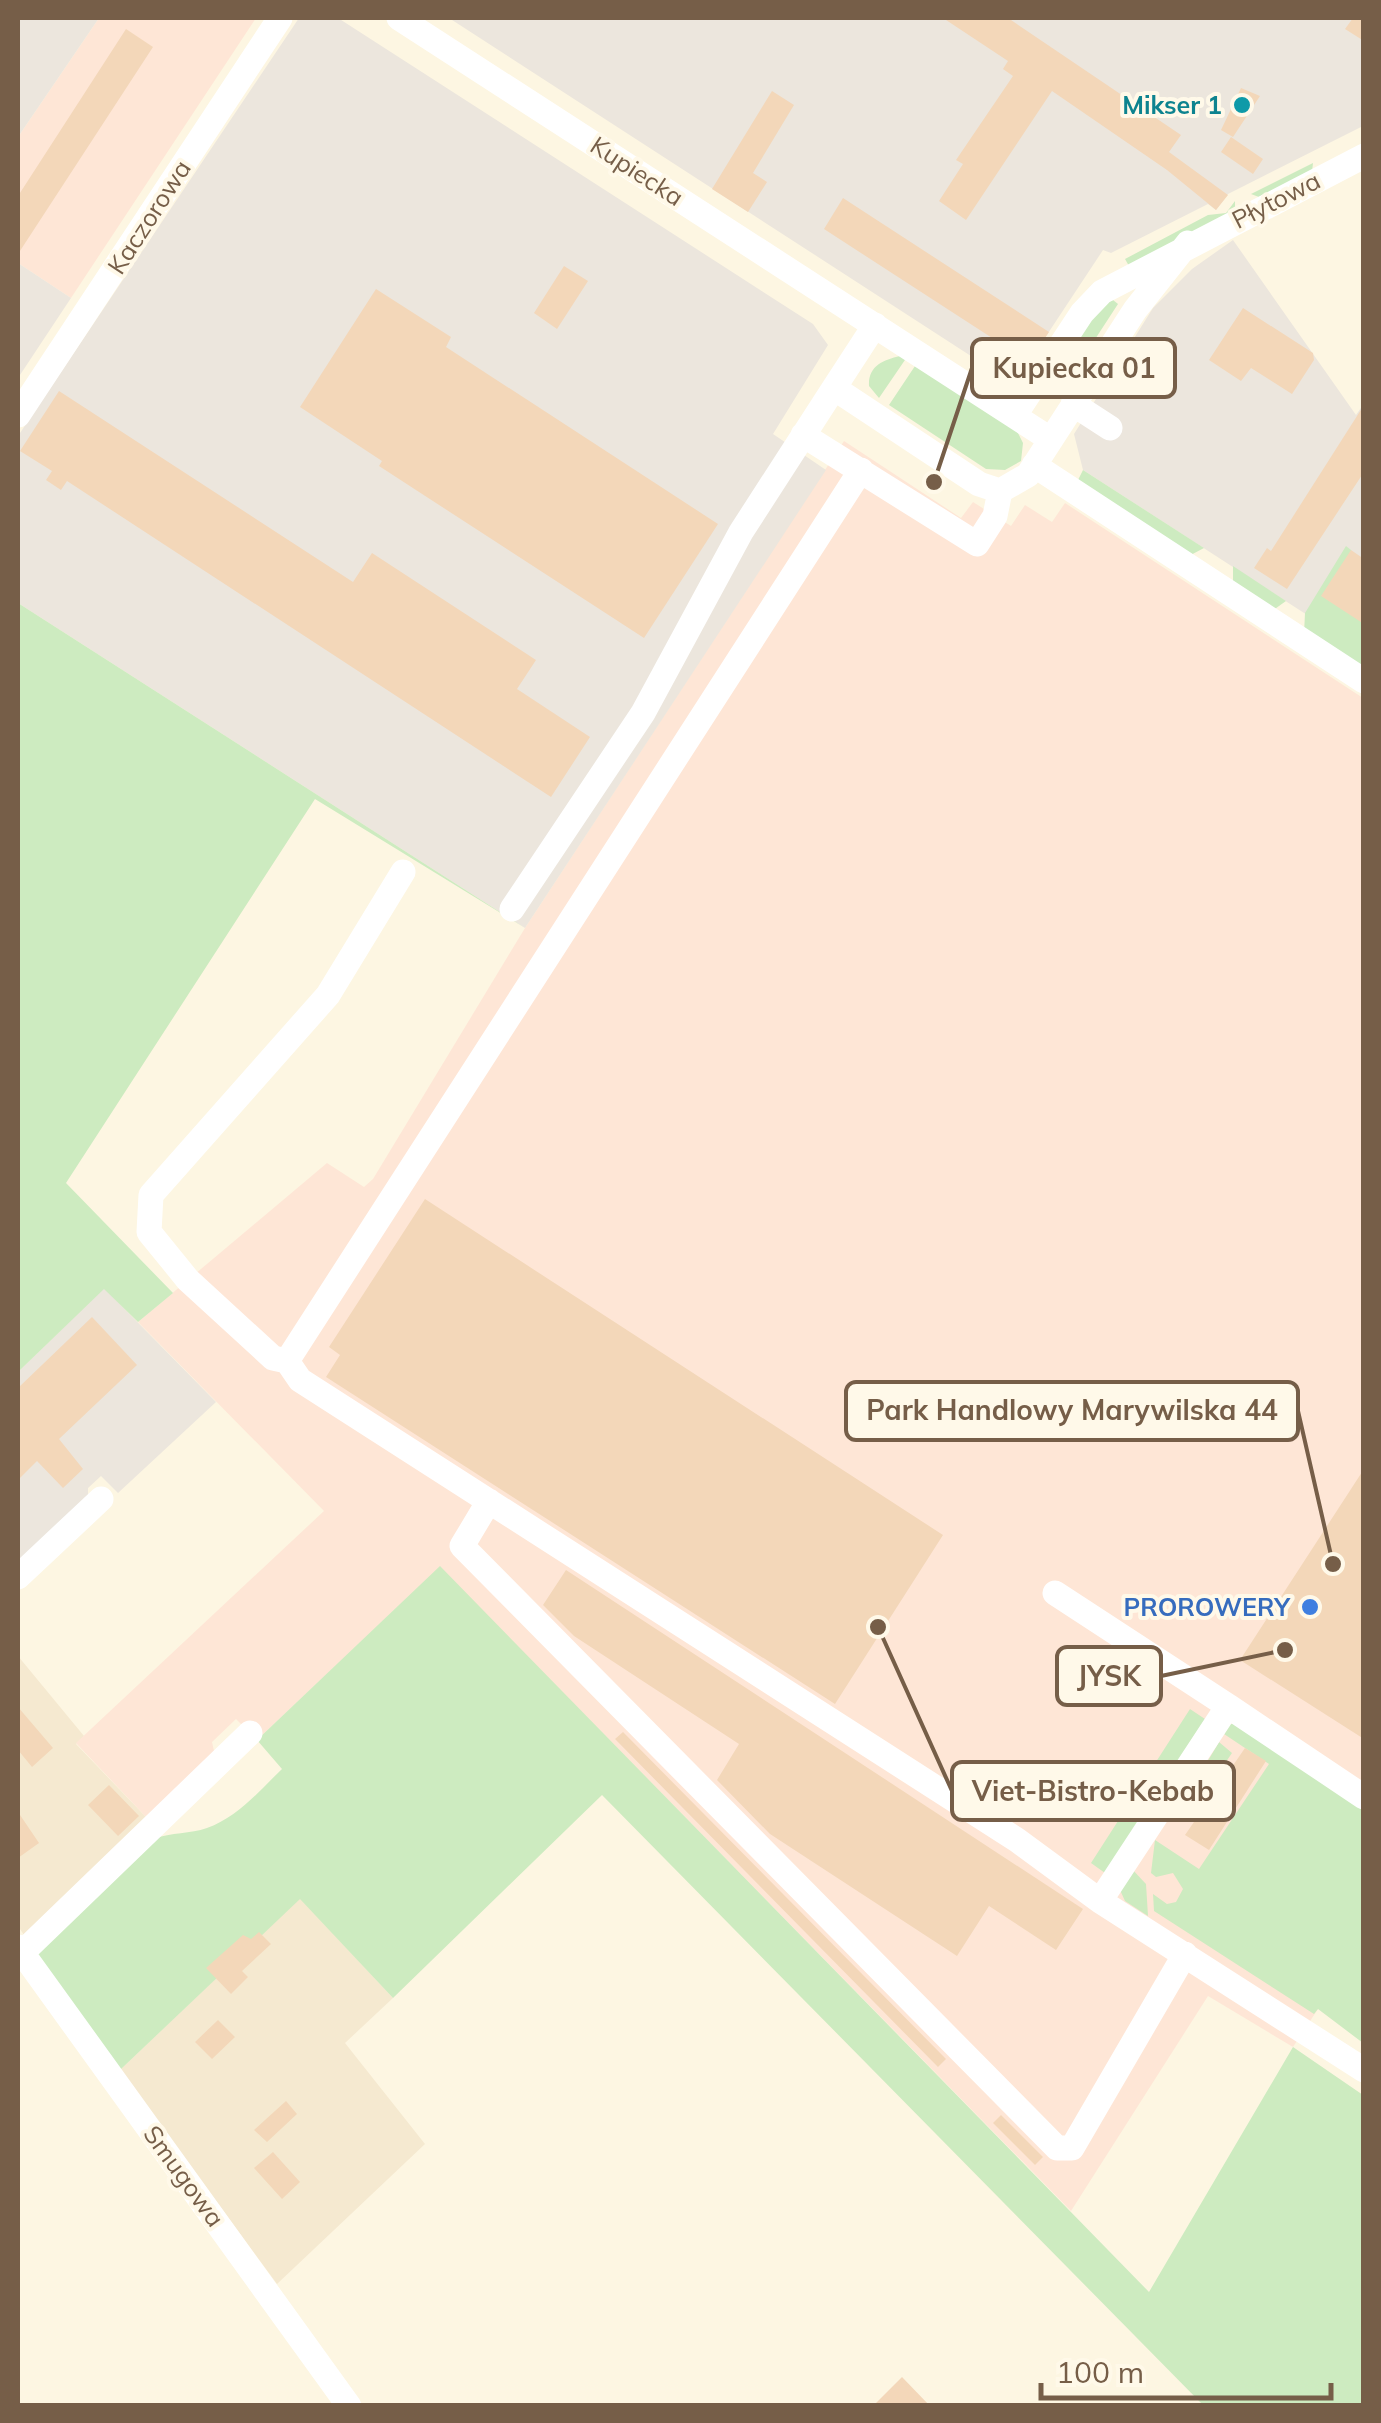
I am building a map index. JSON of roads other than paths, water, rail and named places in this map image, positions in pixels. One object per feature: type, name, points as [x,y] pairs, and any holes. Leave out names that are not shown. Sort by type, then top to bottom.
[{"type":"street","name":"Kaczorowa","points":[[18,415],[280,18]]},
{"type":"street","name":"Kupiecka","points":[[399,18],[1050,439]]},
{"type":"street","name":"Płytowa","points":[[1015,414],[1102,292],[1364,156]]},
{"type":"street","name":"Płytowa","points":[[1050,439],[1160,274],[1188,244]]},
{"type":"street","points":[[512,909],[643,713],[742,532],[875,325]]},
{"type":"street","points":[[1040,377],[1110,428]]},
{"type":"street","points":[[834,388],[978,484],[1000,491],[1016,485],[1050,439]]},
{"type":"street","points":[[803,435],[977,544],[995,516],[1000,491]]},
{"type":"street","points":[[1034,465],[1364,681]]},
{"type":"street","points":[[287,1361],[861,470]]},
{"type":"street","points":[[403,872],[328,995],[151,1195],[149,1232],[178,1268],[273,1358],[287,1361],[300,1380],[1017,1840],[1100,1901],[1304,2028],[1364,2070]]},
{"type":"street","points":[[18,1577],[101,1498]]},
{"type":"street","points":[[489,1501],[462,1546],[1057,2148],[1072,2148],[1186,1954]]},
{"type":"street","points":[[1055,1594],[1364,1797]]},
{"type":"street","points":[[1100,1901],[1228,1706]]},
{"type":"street","points":[[20,1950],[250,1733]]},
{"type":"street","name":"Smugowa","points":[[20,1950],[350,2406]]},
{"type":"place","name":"Mikser 1","points":[[1242,105]]},
{"type":"place","name":"Kupiecka 01","points":[[934,482]]},
{"type":"place","name":"Park Handlowy Marywilska 44","points":[[1333,1564]]},
{"type":"place","name":"PROROWERY","points":[[1310,1607]]},
{"type":"place","name":"Viet-Bistro-Kebab","points":[[878,1627]]},
{"type":"place","name":"JYSK","points":[[1285,1650]]}]
